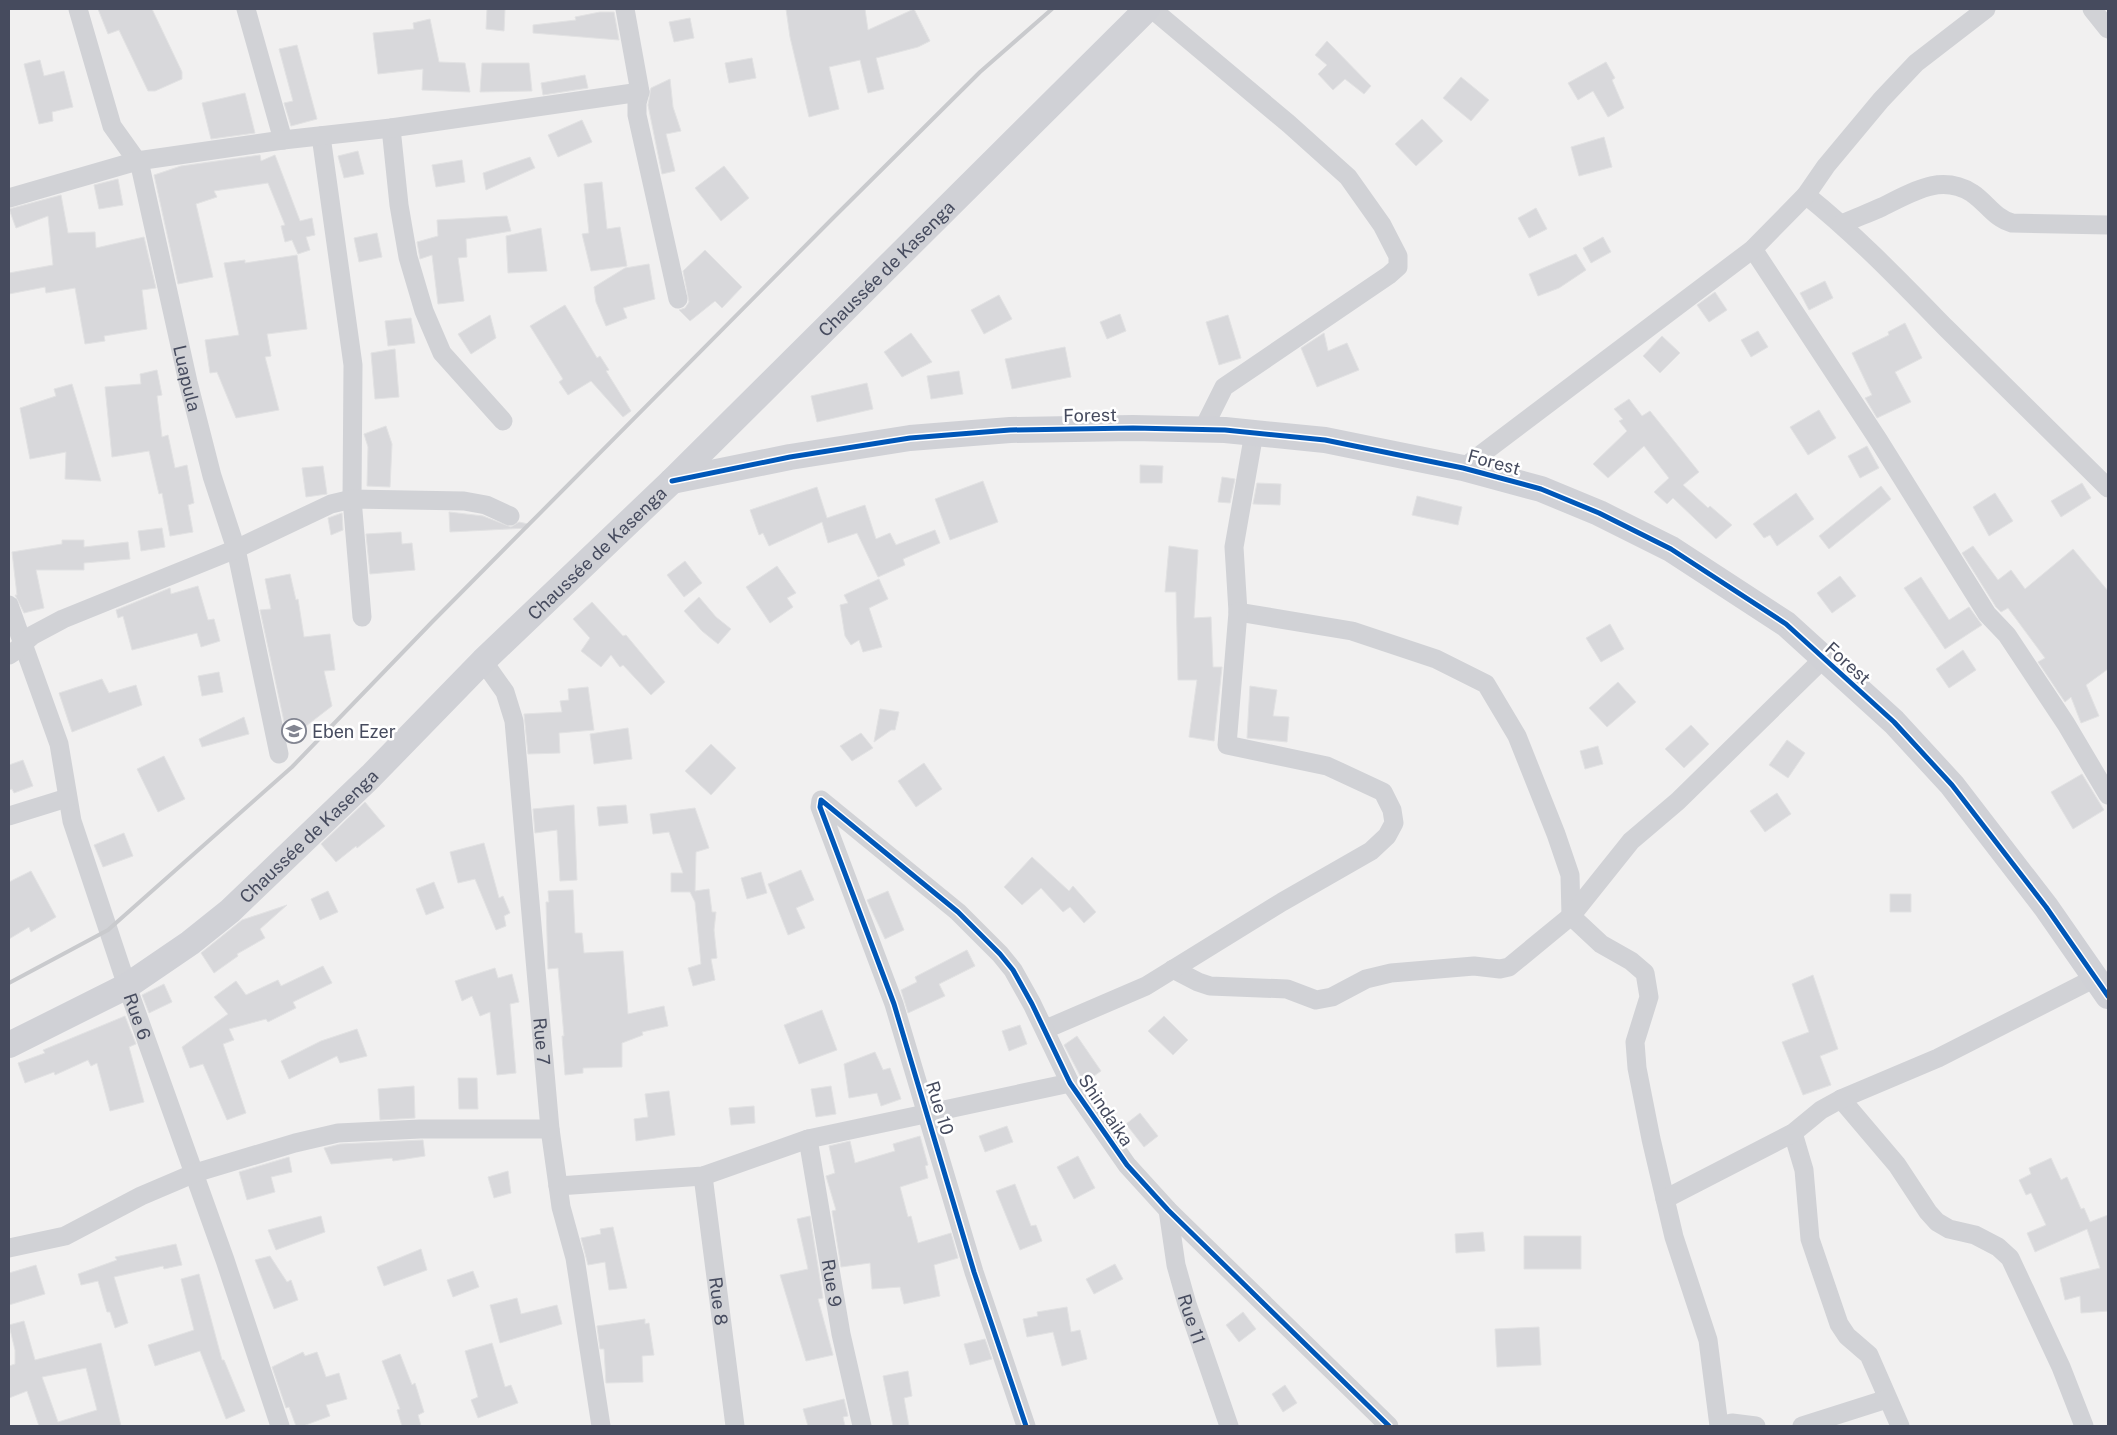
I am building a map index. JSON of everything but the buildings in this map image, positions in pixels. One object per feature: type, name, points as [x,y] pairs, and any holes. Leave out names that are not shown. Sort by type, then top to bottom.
[{"type":"street","name":"Luapula","points":[[78,9],[112,126],[137,161],[141,170],[188,382],[212,476],[236,549],[279,754]]},
{"type":"street","points":[[246,9],[283,140]]},
{"type":"street","points":[[625,9],[640,92],[637,103],[637,116],[678,299]]},
{"type":"street","name":"Chaussée de Kasenga","points":[[9,1045],[127,986],[190,943],[230,911],[365,783],[483,661],[672,481],[1147,9]]},
{"type":"street","points":[[1152,9],[1289,124],[1348,177],[1382,225],[1398,256],[1398,267],[1389,275],[1224,387],[1203,429]]},
{"type":"street","points":[[1463,468],[1753,249],[1806,195],[1826,166],[1881,100],[1916,63],[1986,9]]},
{"type":"street","points":[[2092,9],[2108,29]]},
{"type":"street","points":[[9,198],[137,161],[283,140],[390,128],[640,92]]},
{"type":"street","points":[[390,128],[399,205],[408,257],[424,311],[442,353],[503,421]]},
{"type":"street","points":[[321,136],[353,365],[352,499],[362,617]]},
{"type":"street","points":[[1842,224],[1912,191],[1941,184],[1956,186],[1972,193],[2002,220],[2012,223],[2108,225]]},
{"type":"street","points":[[1806,195],[1842,224],[2106,482]]},
{"type":"street","points":[[1753,249],[1879,441],[1987,614],[2007,635],[2066,724],[2108,795]]},
{"type":"street","name":"Forest","points":[[672,481],[790,457],[910,438],[1010,430],[1133,428],[1203,429],[1325,440],[1463,468],[1541,489],[1599,513],[1672,549],[1786,624],[1894,722],[1952,785],[2014,865],[2102,987]]},
{"type":"street","points":[[1046,1029],[1146,986],[1282,902],[1371,851],[1387,836],[1394,823],[1392,810],[1383,792],[1326,766],[1227,745],[1238,612],[1234,547],[1254,433]]},
{"type":"street","points":[[16,649],[41,630],[63,619],[236,549],[316,510],[352,499],[464,501],[486,505],[510,516]]},
{"type":"street","name":"Rue 6","points":[[9,605],[16,649],[59,744],[72,821],[127,986],[195,1173],[280,1426]]},
{"type":"street","points":[[1238,612],[1352,631],[1436,658],[1486,684],[1516,736],[1556,834],[1570,875],[1571,916],[1601,944],[1631,961],[1645,973],[1649,997],[1635,1042],[1637,1068],[1650,1139],[1674,1237],[1708,1340],[1719,1426],[1732,1423],[1756,1426]]},
{"type":"street","points":[[1173,969],[1210,986],[1287,989],[1316,1000],[1332,997],[1366,979],[1391,973],[1474,966],[1500,969],[1509,967],[1571,916],[1631,841],[1678,801],[1823,659]]},
{"type":"street","name":"Rue 7","points":[[483,661],[505,692],[514,721],[550,1129],[558,1186],[575,1258],[601,1426]]},
{"type":"street","points":[[9,816],[67,798]]},
{"type":"street","name":"Shindaika","points":[[820,800],[825,800],[958,912],[1000,954],[1023,986],[1046,1029],[1070,1083],[1127,1164],[1168,1210],[1389,1426]]},
{"type":"street","name":"Rue 10","points":[[820,800],[820,807],[888,986],[974,1272],[1026,1426]]},
{"type":"street","points":[[1665,1199],[1793,1133],[1821,1110],[1841,1099],[2102,987]]},
{"type":"street","points":[[558,1186],[704,1176],[808,1140],[927,1112],[1070,1083]]},
{"type":"street","points":[[1841,1099],[1897,1164],[1928,1212],[1937,1222],[1948,1229],[1975,1235],[1998,1247],[2010,1258],[2061,1366],[2084,1426]]},
{"type":"street","points":[[9,1248],[66,1236],[141,1196],[195,1173],[295,1143],[338,1134],[420,1129],[550,1129]]},
{"type":"street","points":[[1793,1133],[1804,1170],[1810,1239],[1838,1324],[1846,1336],[1870,1355],[1900,1426]]},
{"type":"street","name":"Rue 9","points":[[808,1140],[841,1334],[862,1426]]},
{"type":"street","name":"Rue 8","points":[[704,1176],[735,1426]]},
{"type":"street","name":"Rue 11","points":[[1168,1210],[1176,1265],[1187,1304],[1229,1426]]},
{"type":"street","points":[[1802,1426],[1887,1399]]},
{"type":"railway","points":[[9,983],[108,930],[292,767],[433,621],[833,218],[980,72],[1052,9]]},
{"type":"cycle path","points":[[672,481],[790,457],[910,438],[1010,430],[1133,428],[1225,430],[1325,440],[1463,468],[1541,489],[1599,513],[1671,549],[1786,624],[1894,722],[1952,785],[2046,907],[2108,996]]},
{"type":"cycle path","points":[[1026,1426],[974,1272],[894,1004],[820,807],[821,800],[958,912],[1000,954],[1013,970],[1032,1004],[1070,1083],[1127,1165],[1168,1210],[1389,1426]]},
{"type":"place","name":"Eben Ezer","points":[[294,731]]}]
